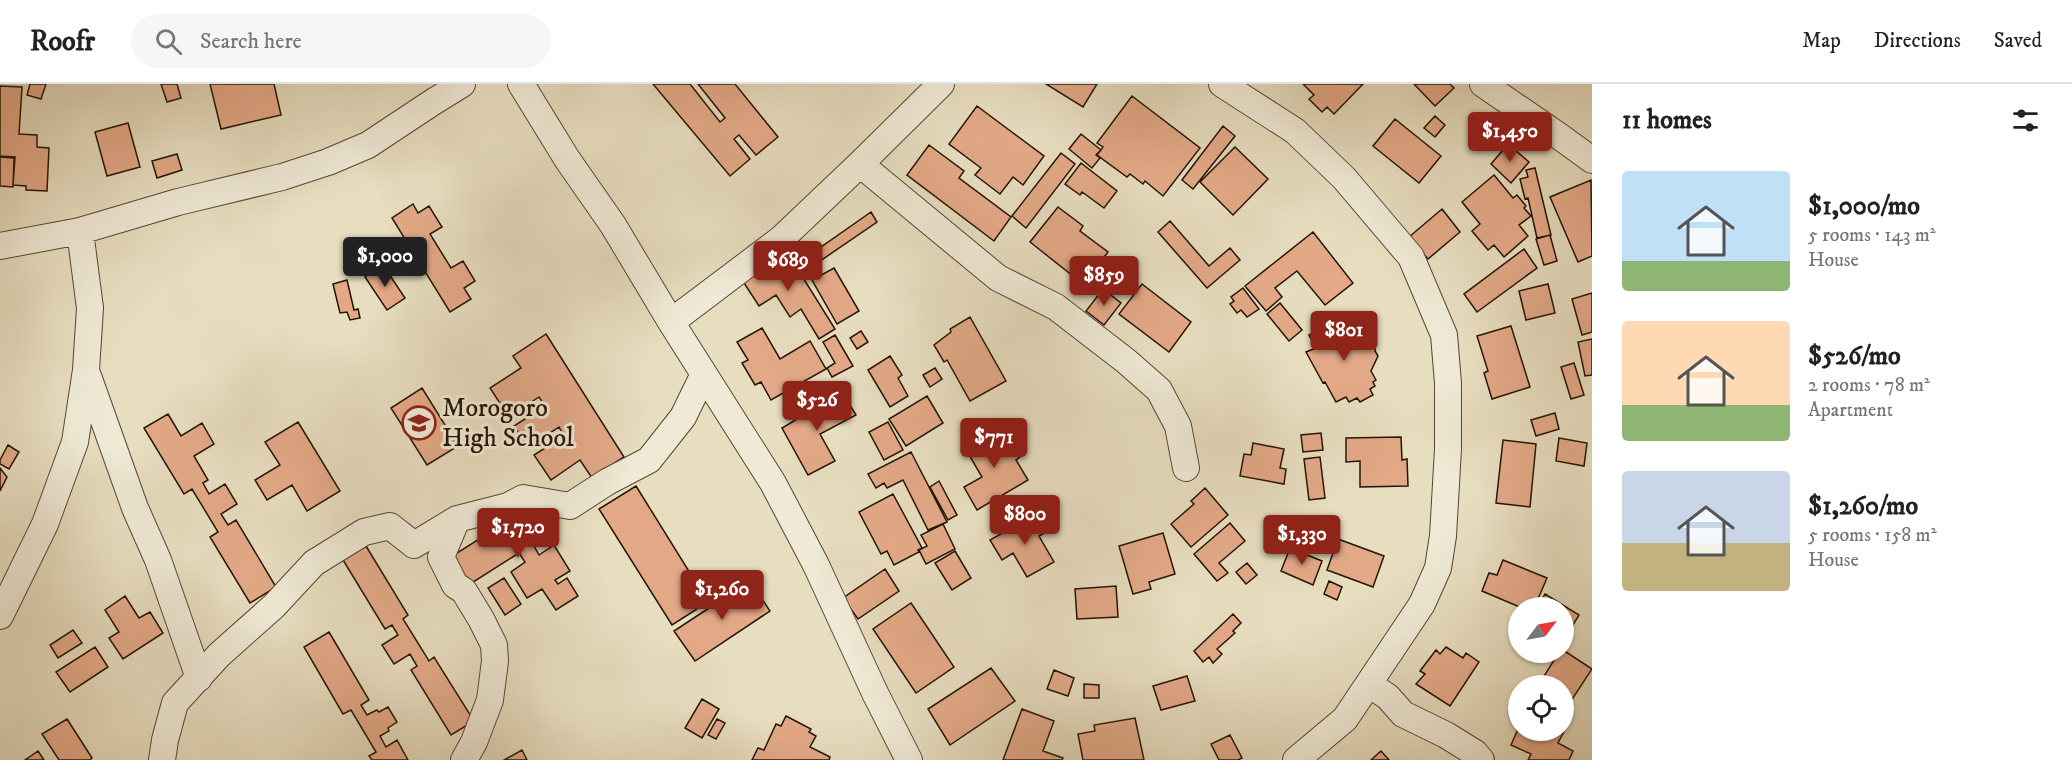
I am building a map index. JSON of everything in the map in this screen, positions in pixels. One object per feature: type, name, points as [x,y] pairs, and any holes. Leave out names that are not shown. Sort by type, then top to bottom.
[{"type":"street","points":[[0,246],[80,231],[178,202],[282,177],[328,162],[368,145],[462,84]]},
{"type":"street","points":[[521,84],[567,159],[613,225],[779,494],[816,565],[875,693],[909,760]]},
{"type":"street","points":[[671,322],[781,239],[860,165],[941,84]]},
{"type":"street","points":[[1222,84],[1295,131],[1344,178],[1411,257],[1444,335],[1448,383],[1448,449],[1443,536],[1438,568],[1422,604],[1345,719],[1296,760]]},
{"type":"street","points":[[1482,84],[1559,135],[1592,160]]},
{"type":"street","points":[[860,165],[998,278],[1056,307],[1160,390],[1178,426],[1186,468]]},
{"type":"street","points":[[0,616],[45,524],[62,483],[75,442],[86,370],[90,308],[80,231]]},
{"type":"street","points":[[86,370],[128,488],[158,560],[199,678]]},
{"type":"street","points":[[162,760],[175,703],[219,655],[274,606],[314,563],[364,532],[390,526],[414,545],[457,519],[508,506],[523,498],[570,506],[607,482],[649,460],[682,417],[704,374]]},
{"type":"street","points":[[457,519],[441,557],[454,585],[464,591],[481,619],[494,645],[495,661],[490,700],[474,742],[464,760]]},
{"type":"street","points":[[1369,684],[1388,697],[1403,714],[1446,735],[1475,753],[1481,760]]},
{"type":"building","points":[[30,84],[46,84],[41,99],[27,95]]},
{"type":"building","points":[[161,84],[177,84],[181,98],[167,102]]},
{"type":"building","points":[[210,84],[274,84],[281,115],[221,129]]},
{"type":"building","points":[[653,84],[690,84],[720,122],[725,118],[698,84],[735,84],[778,137],[756,155],[739,135],[734,139],[750,159],[730,176]]},
{"type":"building","points":[[1046,84],[1097,84],[1083,107]]},
{"type":"building","points":[[1303,84],[1363,84],[1334,114],[1327,107],[1322,112],[1309,99],[1314,95]]},
{"type":"building","points":[[1414,84],[1450,84],[1454,88],[1435,106]]},
{"type":"building","points":[[0,86],[22,87],[19,134],[37,135],[37,147],[49,148],[47,191],[26,190],[26,186],[13,185],[15,157],[0,156]]},
{"type":"building","points":[[1132,96],[1200,148],[1163,196],[1145,181],[1143,184],[1130,174],[1127,177],[1097,155],[1103,147],[1097,143]]},
{"type":"building","points":[[977,106],[1044,156],[1023,185],[1013,177],[1000,194],[975,175],[981,168],[949,144]]},
{"type":"building","points":[[1435,116],[1445,125],[1435,137],[1424,128]]},
{"type":"building","points":[[1395,119],[1441,156],[1419,183],[1373,146]]},
{"type":"building","points":[[128,123],[140,167],[107,176],[95,132]]},
{"type":"building","points":[[1223,126],[1235,136],[1193,189],[1182,180]]},
{"type":"building","points":[[1081,134],[1101,150],[1096,155],[1100,158],[1092,168],[1069,149]]},
{"type":"building","points":[[1508,144],[1529,162],[1511,183],[1491,164]]},
{"type":"building","points":[[929,145],[964,171],[959,178],[1011,217],[994,241],[907,175]]},
{"type":"building","points":[[1235,147],[1268,179],[1233,215],[1200,182]]},
{"type":"building","points":[[1061,153],[1075,164],[1026,228],[1012,216]]},
{"type":"building","points":[[177,154],[182,170],[157,178],[152,161]]},
{"type":"building","points":[[0,157],[14,158],[13,187],[0,186]]},
{"type":"building","points":[[1081,163],[1117,191],[1104,208],[1082,192],[1080,195],[1065,184]]},
{"type":"building","points":[[1535,168],[1551,235],[1537,238],[1528,198],[1525,199],[1520,179],[1528,177],[1526,170]]},
{"type":"building","points":[[1494,175],[1513,198],[1517,195],[1531,216],[1519,225],[1528,236],[1504,257],[1494,245],[1488,250],[1472,231],[1480,224],[1462,202]]},
{"type":"building","points":[[1591,180],[1592,256],[1578,262],[1550,197]]},
{"type":"building","points":[[413,204],[418,213],[429,206],[442,227],[430,234],[451,268],[463,261],[475,281],[464,288],[471,299],[450,312],[392,218]]},
{"type":"building","points":[[1058,207],[1083,226],[1080,231],[1108,252],[1083,284],[1030,242]]},
{"type":"building","points":[[1442,209],[1460,232],[1428,259],[1409,237]]},
{"type":"building","points":[[871,212],[877,222],[807,270],[801,261]]},
{"type":"building","points":[[1170,221],[1209,266],[1230,248],[1240,260],[1207,288],[1158,232]]},
{"type":"building","points":[[1313,232],[1353,283],[1325,305],[1297,271],[1275,288],[1282,297],[1266,311],[1245,286]]},
{"type":"building","points":[[1550,235],[1557,261],[1544,265],[1536,239]]},
{"type":"building","points":[[1524,249],[1537,268],[1477,312],[1464,294]]},
{"type":"building","points":[[787,252],[835,329],[819,339],[801,309],[790,317],[776,295],[759,306],[742,280]]},
{"type":"building","points":[[383,265],[405,298],[387,310],[365,277]]},
{"type":"building","points":[[834,268],[859,311],[837,324],[812,280]]},
{"type":"building","points":[[347,280],[354,310],[358,309],[360,318],[350,320],[347,312],[340,313],[333,284]]},
{"type":"building","points":[[1142,284],[1191,322],[1169,352],[1119,314]]},
{"type":"building","points":[[1548,284],[1555,313],[1526,320],[1519,291]]},
{"type":"building","points":[[1243,288],[1259,309],[1247,317],[1241,310],[1237,313],[1230,304],[1234,301],[1231,297]]},
{"type":"building","points":[[1103,289],[1121,303],[1104,325],[1086,311]]},
{"type":"building","points":[[1592,293],[1592,332],[1582,335],[1572,299]]},
{"type":"building","points":[[1280,303],[1302,330],[1289,341],[1267,314]]},
{"type":"building","points":[[970,317],[1006,381],[970,401],[947,360],[944,362],[934,345],[951,332],[950,329]]},
{"type":"building","points":[[1338,320],[1343,328],[1348,326],[1353,334],[1357,332],[1371,337],[1378,356],[1371,371],[1376,380],[1373,382],[1375,386],[1370,389],[1373,395],[1360,402],[1357,398],[1349,402],[1346,397],[1336,402],[1306,352],[1316,348],[1309,335]]},
{"type":"building","points":[[1511,326],[1530,387],[1492,399],[1484,373],[1488,371],[1477,336]]},
{"type":"building","points":[[762,328],[780,359],[810,341],[826,369],[771,400],[761,382],[755,385],[742,363],[748,360],[737,342]]},
{"type":"building","points":[[861,331],[868,342],[857,349],[850,338]]},
{"type":"building","points":[[546,334],[624,457],[592,478],[580,460],[551,480],[534,455],[564,436],[559,427],[528,447],[514,426],[545,406],[539,397],[509,417],[490,388],[521,368],[513,356]]},
{"type":"building","points":[[835,335],[853,366],[832,377],[827,368],[835,363],[823,342]]},
{"type":"building","points":[[1592,339],[1592,375],[1585,376],[1578,342]]},
{"type":"building","points":[[890,356],[902,375],[898,378],[908,396],[890,407],[868,370]]},
{"type":"building","points":[[1574,363],[1584,395],[1571,399],[1561,367]]},
{"type":"building","points":[[935,368],[942,379],[930,387],[923,375]]},
{"type":"building","points":[[422,388],[458,446],[427,465],[391,408]]},
{"type":"building","points":[[842,392],[856,415],[820,434],[835,461],[808,475],[782,428]]},
{"type":"building","points":[[927,396],[943,423],[906,446],[889,419]]},
{"type":"building","points":[[1555,413],[1559,429],[1536,436],[1531,420]]},
{"type":"building","points":[[168,414],[181,436],[202,423],[214,444],[194,456],[208,480],[203,483],[209,494],[225,484],[237,504],[221,514],[228,525],[236,520],[276,587],[250,603],[210,537],[218,532],[192,489],[184,494],[144,428]]},
{"type":"building","points":[[298,422],[340,491],[307,511],[292,485],[267,500],[255,480],[280,465],[265,442]]},
{"type":"building","points":[[888,422],[903,450],[884,460],[869,432]]},
{"type":"building","points":[[998,429],[1006,442],[1011,440],[1021,456],[1016,460],[1028,480],[977,510],[964,487],[982,477],[965,448]]},
{"type":"building","points":[[1321,433],[1323,450],[1303,452],[1301,435]]},
{"type":"building","points":[[1401,437],[1402,460],[1407,459],[1408,486],[1360,487],[1360,461],[1346,462],[1346,438]]},
{"type":"building","points":[[1559,438],[1587,443],[1584,466],[1556,461]]},
{"type":"building","points":[[1503,440],[1536,444],[1530,507],[1496,503]]},
{"type":"building","points":[[1253,443],[1284,449],[1280,468],[1286,469],[1284,484],[1240,476],[1244,454],[1251,455]]},
{"type":"building","points":[[8,445],[19,452],[9,469],[0,464]]},
{"type":"building","points":[[911,452],[947,522],[928,530],[903,480],[887,488],[884,483],[876,488],[868,474]]},
{"type":"building","points":[[1320,457],[1325,498],[1309,500],[1304,459]]},
{"type":"building","points":[[0,468],[7,477],[0,491]]},
{"type":"building","points":[[939,481],[957,515],[948,520],[930,487]]},
{"type":"building","points":[[636,486],[708,602],[672,625],[599,509]]},
{"type":"building","points":[[1205,488],[1228,515],[1191,547],[1171,524],[1194,504],[1191,501]]},
{"type":"building","points":[[893,494],[922,548],[918,550],[919,552],[894,565],[887,551],[881,554],[859,512]]},
{"type":"building","points":[[530,507],[547,535],[533,544],[539,555],[554,545],[570,571],[555,580],[558,584],[567,578],[578,596],[556,610],[542,589],[527,598],[511,572],[525,562],[519,553],[467,586],[449,558]]},
{"type":"building","points":[[1037,514],[1047,532],[1039,536],[1054,562],[1027,577],[1013,553],[1002,560],[990,540]]},
{"type":"building","points":[[1230,523],[1245,541],[1219,563],[1228,573],[1217,581],[1194,554]]},
{"type":"building","points":[[943,524],[955,549],[926,564],[919,550],[927,546],[921,535]]},
{"type":"building","points":[[1163,533],[1175,574],[1149,582],[1151,589],[1133,594],[1119,546]]},
{"type":"building","points":[[1338,539],[1384,556],[1373,587],[1327,570]]},
{"type":"building","points":[[366,546],[408,615],[403,619],[429,661],[434,657],[474,721],[451,735],[411,670],[417,666],[410,654],[394,664],[382,645],[398,635],[392,625],[385,629],[343,560]]},
{"type":"building","points":[[1290,548],[1322,561],[1313,585],[1281,571]]},
{"type":"building","points":[[955,551],[971,578],[952,590],[935,563]]},
{"type":"building","points":[[1503,560],[1547,578],[1539,597],[1508,597],[1508,602],[1482,591],[1489,573],[1497,575]]},
{"type":"building","points":[[1247,563],[1257,575],[1246,584],[1236,572]]},
{"type":"building","points":[[885,569],[899,591],[858,619],[843,598]]},
{"type":"building","points":[[504,578],[521,604],[505,615],[488,588]]},
{"type":"building","points":[[750,581],[770,611],[695,661],[674,631]]},
{"type":"building","points":[[1329,581],[1342,587],[1337,600],[1324,594]]},
{"type":"building","points":[[1116,586],[1118,617],[1077,619],[1075,589]]},
{"type":"building","points":[[125,596],[139,618],[150,612],[163,633],[123,659],[109,638],[119,632],[105,610]]},
{"type":"building","points":[[911,603],[954,667],[916,693],[873,629]]},
{"type":"building","points":[[1574,612],[1579,615],[1574,623]]},
{"type":"building","points":[[1233,614],[1241,623],[1233,631],[1235,633],[1217,649],[1222,654],[1213,663],[1209,657],[1203,662],[1194,651]]},
{"type":"building","points":[[73,630],[82,643],[58,658],[50,645]]},
{"type":"building","points":[[329,632],[369,700],[361,705],[367,715],[388,707],[397,722],[388,728],[389,731],[380,736],[386,747],[397,740],[408,760],[372,760],[369,756],[376,752],[351,710],[343,714],[304,647]]},
{"type":"building","points":[[95,647],[108,667],[70,692],[56,672]]},
{"type":"building","points":[[1446,647],[1463,658],[1466,653],[1479,662],[1450,706],[1416,684],[1425,674],[1420,671],[1436,650],[1440,654]]},
{"type":"building","points":[[1574,657],[1592,669],[1574,696],[1574,675],[1545,675],[1552,663],[1574,663]]},
{"type":"building","points":[[991,668],[1015,701],[950,745],[928,709]]},
{"type":"building","points":[[1054,670],[1074,678],[1068,696],[1047,689]]},
{"type":"building","points":[[1187,676],[1195,701],[1161,710],[1153,686]]},
{"type":"building","points":[[1084,684],[1099,685],[1099,698],[1084,698]]},
{"type":"building","points":[[702,699],[719,709],[702,738],[685,728]]},
{"type":"building","points":[[1022,709],[1054,721],[1043,751],[1063,758],[1062,760],[1003,760]]},
{"type":"building","points":[[786,716],[811,729],[809,732],[816,736],[810,747],[830,757],[829,760],[752,760],[758,748],[764,750],[776,724],[781,726]]},
{"type":"building","points":[[1135,718],[1144,760],[1083,760],[1078,734],[1095,731],[1094,725]]},
{"type":"building","points":[[67,719],[92,758],[90,760],[59,760],[42,734]]},
{"type":"building","points":[[717,719],[725,723],[716,739],[708,735]]},
{"type":"building","points":[[1230,735],[1242,758],[1219,760],[1211,744]]},
{"type":"building","points":[[1513,741],[1559,741],[1558,743],[1573,751],[1569,760],[1528,760],[1531,754],[1511,745]]},
{"type":"building","points":[[522,750],[527,760],[504,760]]},
{"type":"building","points":[[38,751],[44,760],[25,760]]},
{"type":"building","points":[[1381,751],[1389,760],[1371,760]]},
{"type":"place","name":"Morogoro High School","points":[[419,423]]}]
